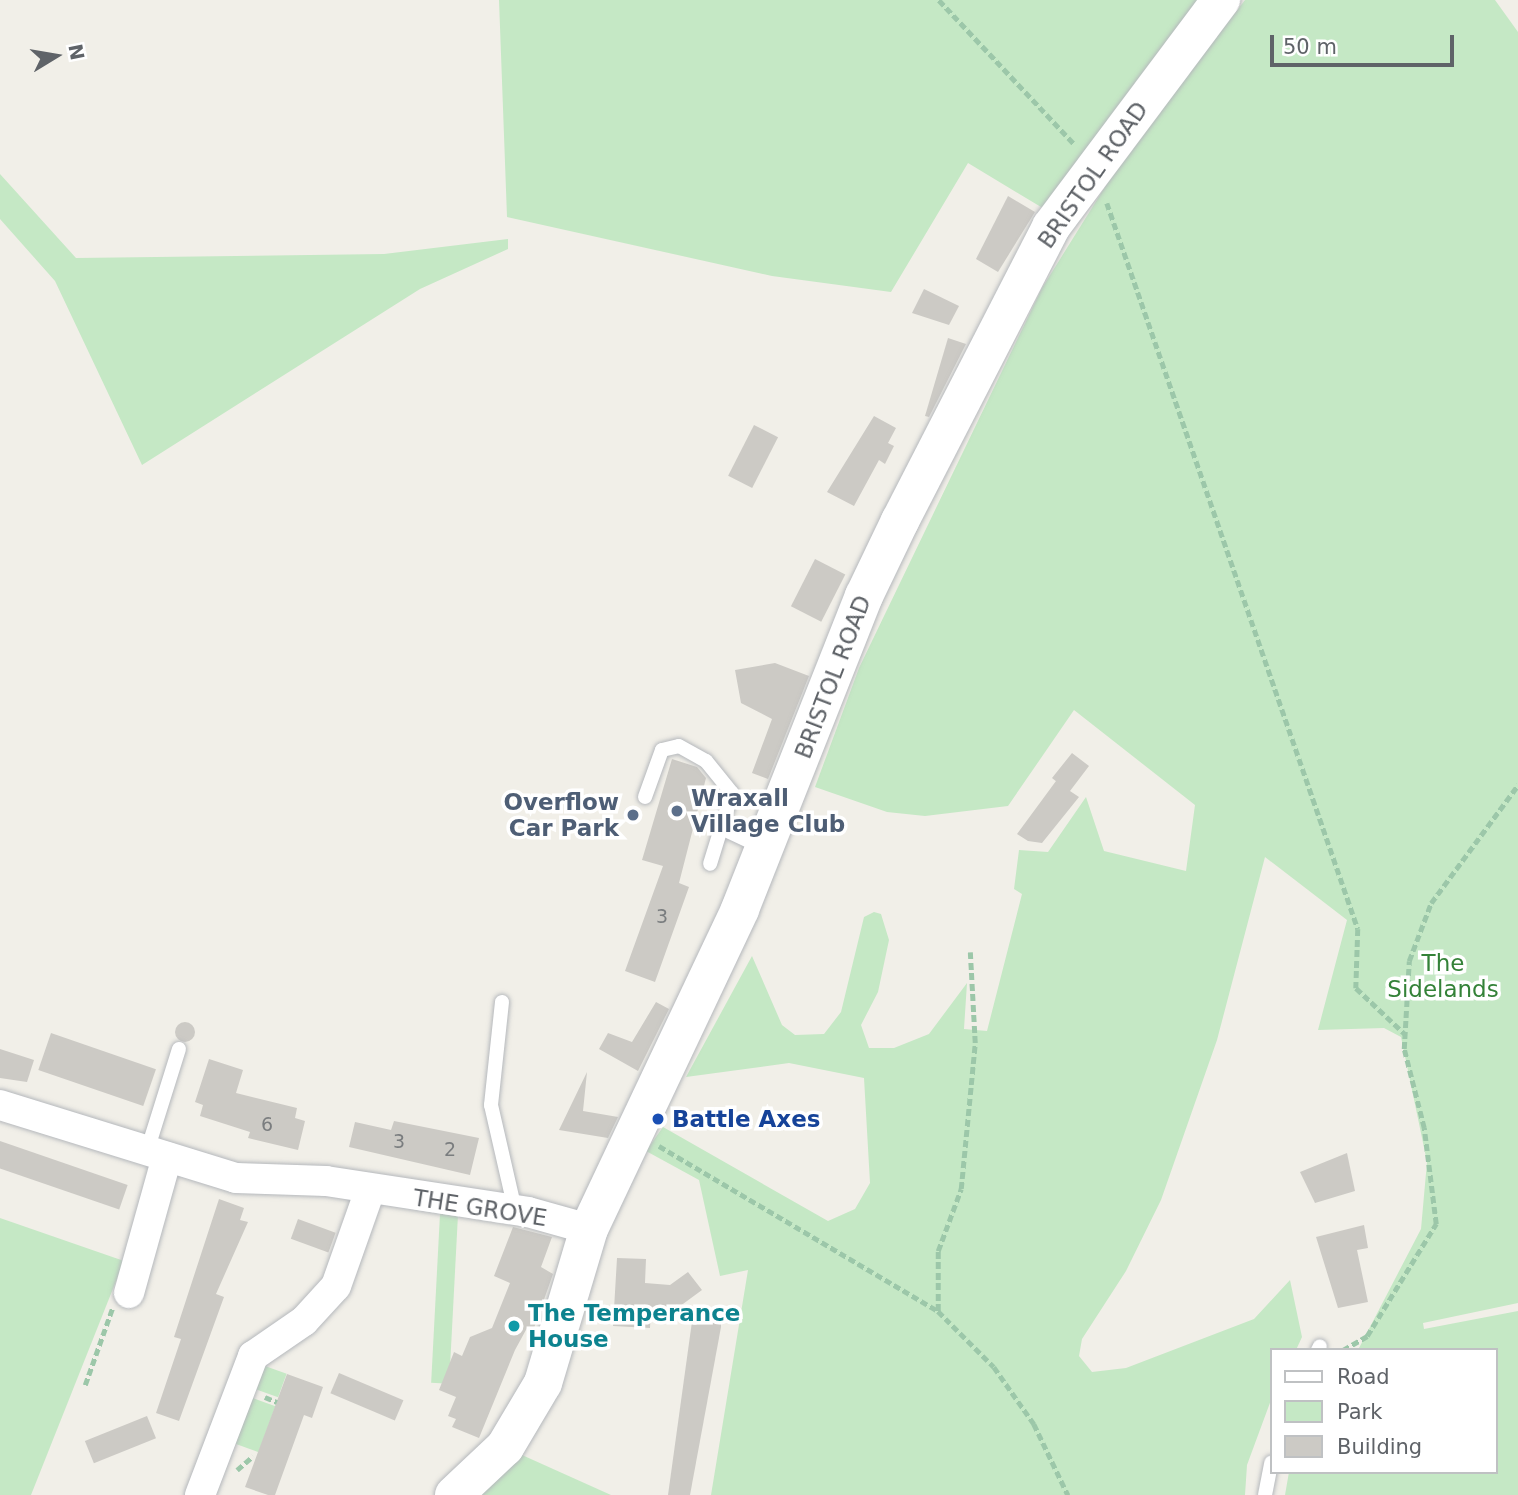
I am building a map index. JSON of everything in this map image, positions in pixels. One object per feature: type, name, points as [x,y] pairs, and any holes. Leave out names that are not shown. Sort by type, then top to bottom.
[{"type":"main road","name":"BRISTOL ROAD","points":[[454,1495],[505,1447],[526,1418],[557,1342],[589,1229],[630,1133],[766,849],[870,583],[1051,227],[1094,166],[1221,0]]},
{"type":"street","name":"THE GROVE","points":[[0,1105],[236,1178],[309,1179],[515,1210],[589,1229]]},
{"type":"street","points":[[139,1284],[157,1154]]},
{"type":"street","points":[[200,1495],[205,1453],[253,1356],[304,1321],[337,1286],[370,1190]]},
{"type":"lane","points":[[645,797],[662,750],[679,746],[706,761],[732,793],[710,864]]},
{"type":"lane","points":[[721,828],[766,849]]},
{"type":"lane","points":[[502,1002],[491,1105],[515,1210]]},
{"type":"lane","points":[[157,1154],[179,1049]]},
{"type":"lane","points":[[1265,1495],[1270,1469]]},
{"type":"path","points":[[939,0],[1094,166],[1358,929],[1356,988],[1405,1034]]},
{"type":"path","points":[[1346,1348],[1367,1336],[1436,1224],[1405,1034],[1409,961],[1431,903],[1518,785]]},
{"type":"path","points":[[938,1311],[938,1251],[961,1189],[975,1043],[971,952]]},
{"type":"path","points":[[630,1133],[718,1175],[938,1311],[994,1367],[1034,1424],[1068,1495]]},
{"type":"path","points":[[85,1385],[119,1290],[139,1284]]},
{"type":"green space","points":[[499,0],[1204,0],[1046,210],[968,163],[891,292],[772,276],[507,217]]},
{"type":"green space","name":"The Sidelands","points":[[1245,0],[1495,0],[1518,32],[1518,1303],[1423,1323],[1424,1329],[1518,1311],[1518,1495],[1285,1495],[1289,1474],[1497,1474],[1497,1348],[1359,1348],[1421,1229],[1427,1162],[1401,1037],[1384,1028],[1318,1030],[1347,920],[1265,857],[1217,1040],[1161,1200],[1126,1271],[1082,1339],[1079,1356],[1092,1372],[1126,1368],[1254,1319],[1290,1280],[1302,1337],[1297,1348],[1270,1348],[1270,1403],[1247,1465],[1245,1495],[711,1495],[748,1270],[720,1276],[699,1180],[646,1151],[663,1127],[828,1221],[855,1209],[870,1183],[864,1078],[789,1063],[686,1077],[752,956],[782,1025],[795,1035],[824,1034],[841,1012],[864,917],[874,912],[881,914],[889,940],[878,992],[861,1025],[869,1048],[894,1048],[929,1034],[967,983],[964,1029],[987,1031],[1022,894],[1014,889],[1019,850],[1048,852],[1086,797],[1104,851],[1186,871],[1195,805],[1074,710],[1008,806],[925,816],[887,812],[815,787],[859,668],[1042,288],[1128,150]]},
{"type":"green space","points":[[0,174],[76,258],[384,254],[508,239],[508,249],[420,289],[142,465],[55,281],[0,219]]},
{"type":"green space","points":[[440,1214],[458,1215],[449,1384],[431,1383]]},
{"type":"green space","points":[[0,1218],[124,1261],[31,1495],[0,1495]]},
{"type":"green space","points":[[265,1366],[287,1374],[278,1397],[256,1389]]},
{"type":"green space","points":[[250,1397],[275,1406],[259,1452],[233,1443]]},
{"type":"green space","points":[[522,1455],[611,1495],[481,1495]]},
{"type":"building","points":[[1008,196],[1035,212],[998,272],[976,259]]},
{"type":"building","points":[[924,289],[959,306],[949,325],[912,313]]},
{"type":"building","points":[[948,338],[966,344],[929,417],[925,416]]},
{"type":"building","points":[[874,416],[896,428],[888,443],[894,446],[885,464],[879,460],[854,506],[827,492]]},
{"type":"building","points":[[754,425],[778,437],[752,488],[728,476]]},
{"type":"building","points":[[815,559],[845,574],[821,622],[791,606]]},
{"type":"building","points":[[775,663],[809,676],[768,779],[752,773],[772,719],[741,703],[735,670]]},
{"type":"building","points":[[1072,753],[1089,766],[1070,791],[1079,797],[1042,843],[1028,841],[1017,834],[1056,781],[1052,778]]},
{"type":"building","points":[[672,759],[697,767],[706,778],[679,883],[689,887],[655,982],[625,971],[663,866],[642,860]]},
{"type":"building","points":[[656,1002],[669,1009],[638,1071],[599,1049],[608,1033],[632,1042]]},
{"type":"building","points":[[181,1022],[189,1022],[195,1032],[189,1042],[181,1042],[175,1036],[175,1028]]},
{"type":"building","points":[[51,1033],[156,1069],[143,1106],[38,1070]]},
{"type":"building","points":[[0,1049],[34,1060],[27,1082],[0,1078]]},
{"type":"building","points":[[209,1059],[243,1070],[236,1093],[297,1108],[295,1118],[305,1121],[298,1150],[248,1138],[250,1132],[200,1116],[203,1105],[195,1102]]},
{"type":"building","points":[[587,1072],[583,1111],[618,1117],[608,1138],[559,1130]]},
{"type":"building","points":[[394,1121],[479,1138],[470,1175],[349,1147],[355,1122],[391,1130]]},
{"type":"building","points":[[0,1141],[128,1185],[119,1210],[0,1168]]},
{"type":"building","points":[[1347,1153],[1355,1191],[1315,1203],[1300,1172]]},
{"type":"building","points":[[219,1199],[244,1208],[240,1220],[248,1222],[216,1294],[224,1297],[179,1421],[156,1413],[181,1339],[174,1337]]},
{"type":"building","points":[[298,1219],[336,1233],[328,1252],[291,1239]]},
{"type":"building","points":[[1364,1225],[1368,1248],[1357,1250],[1368,1302],[1338,1308],[1316,1237]]},
{"type":"building","name":"The Temperance House","points":[[513,1227],[552,1237],[541,1267],[553,1274],[533,1331],[527,1328],[515,1350],[479,1438],[452,1427],[456,1419],[448,1416],[456,1397],[439,1390],[454,1352],[462,1356],[470,1337],[492,1328],[510,1283],[494,1276]]},
{"type":"building","points":[[617,1258],[646,1259],[645,1283],[670,1285],[688,1272],[702,1290],[672,1312],[651,1308],[650,1328],[613,1326]]},
{"type":"building","points":[[694,1307],[721,1311],[721,1327],[690,1495],[668,1495]]},
{"type":"building","points":[[339,1373],[403,1400],[395,1421],[330,1393]]},
{"type":"building","points":[[287,1374],[323,1387],[312,1418],[304,1415],[275,1495],[268,1495],[245,1487]]},
{"type":"building","points":[[147,1416],[156,1438],[94,1463],[85,1441]]},
{"type":"place","name":"Wraxall Village Club","points":[[677,811]]},
{"type":"place","name":"Overflow Car Park","points":[[633,815]]},
{"type":"place","name":"Battle Axes","points":[[658,1119]]},
{"type":"place","name":"The Temperance House","points":[[514,1326]]}]
